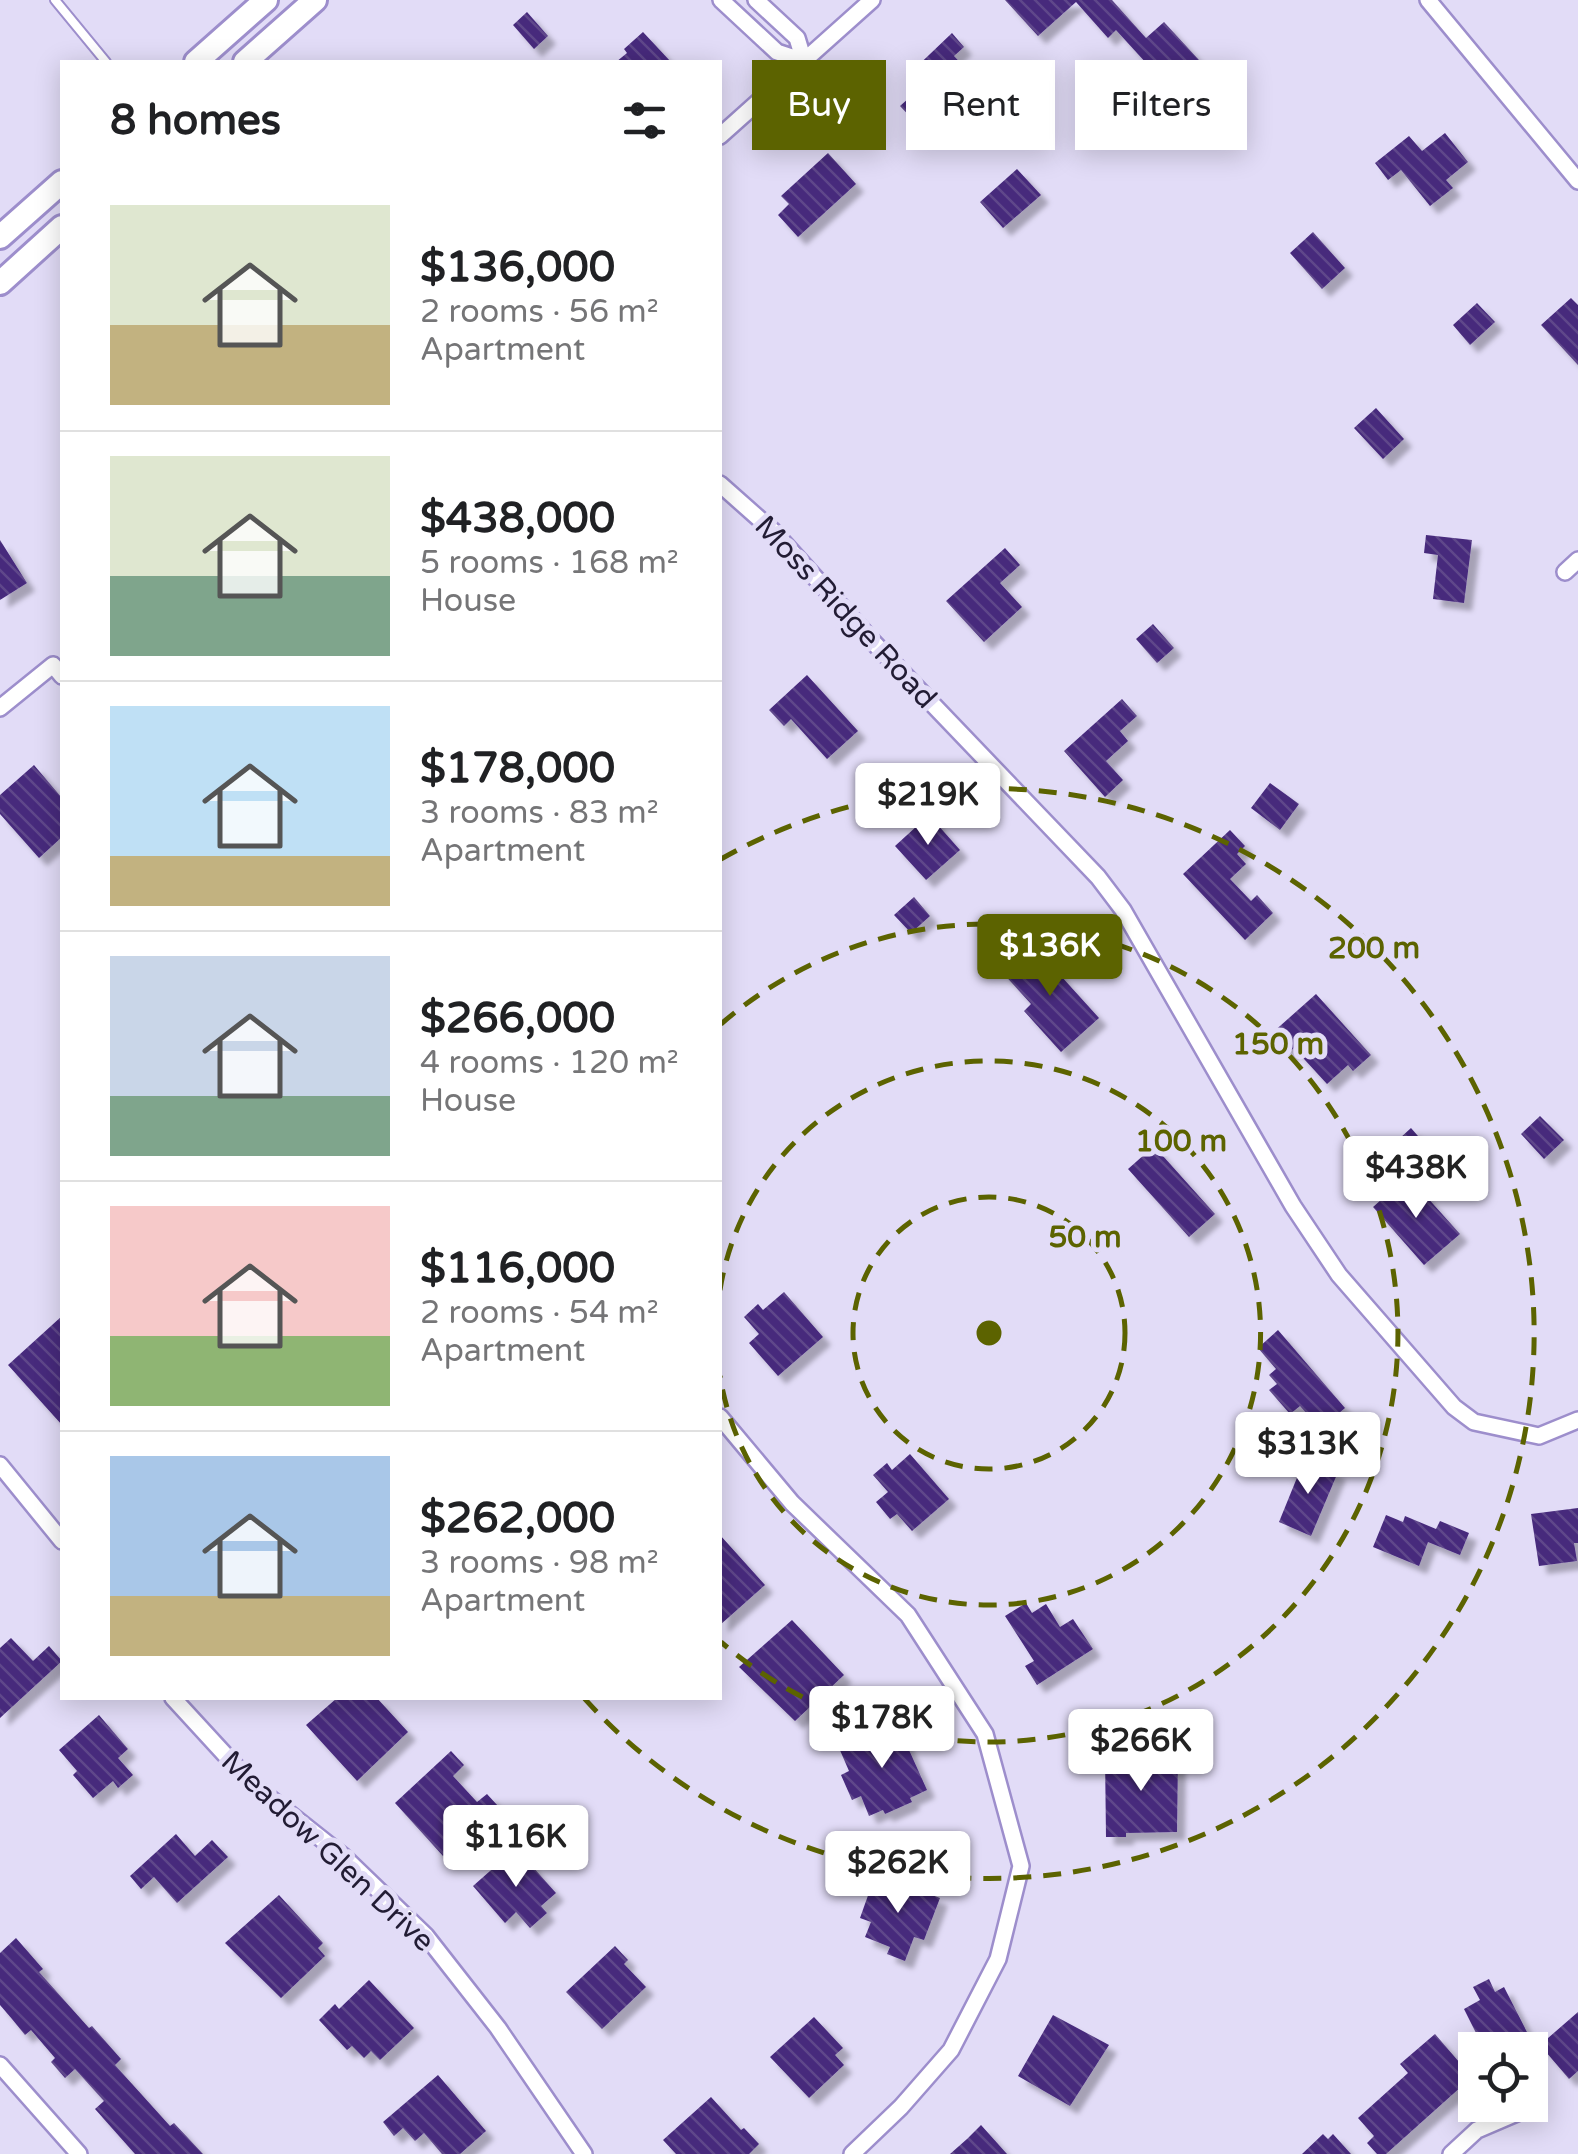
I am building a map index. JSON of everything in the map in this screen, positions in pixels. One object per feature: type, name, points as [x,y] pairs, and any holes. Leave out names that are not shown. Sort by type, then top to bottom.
[{"type":"main road","points":[[198,60],[266,0]]},
{"type":"main road","points":[[247,60],[315,0]]},
{"type":"main road","points":[[0,237],[60,184]]},
{"type":"main road","points":[[0,283],[60,228]]},
{"type":"street","points":[[721,0],[777,52],[801,60]]},
{"type":"street","points":[[756,0],[797,38],[804,60]]},
{"type":"street","points":[[805,60],[872,0]]},
{"type":"street","points":[[1428,0],[1578,181]]},
{"type":"street","points":[[722,134],[752,107]]},
{"type":"street","name":"Moss Ridge Road","points":[[722,486],[773,531],[1098,877],[1123,910],[1293,1206],[1330,1261],[1454,1407],[1474,1422],[1539,1436],[1578,1420]]},
{"type":"street","points":[[1565,572],[1578,560]]},
{"type":"street","points":[[0,708],[58,670]]},
{"type":"street","points":[[722,1419],[792,1504],[908,1616],[985,1734],[1022,1866],[998,1959],[950,2050],[852,2154]]},
{"type":"street","points":[[0,1465],[60,1540]]},
{"type":"street","name":"Meadow Glen Drive","points":[[174,1700],[252,1784],[343,1856],[426,1936],[498,2028],[584,2154]]},
{"type":"street","points":[[0,2065],[79,2154]]},
{"type":"street","points":[[1450,2154],[1477,2130],[1496,2122]]},
{"type":"lane","points":[[54,0],[104,60]]},
{"type":"building","points":[[1005,0],[1112,0],[1146,38],[1164,22],[1199,60],[1143,60],[1116,30],[1108,38],[1076,2],[1038,36]]},
{"type":"building","points":[[527,12],[548,36],[534,49],[513,25]]},
{"type":"building","points":[[643,32],[669,60],[618,60],[627,53],[624,49]]},
{"type":"building","points":[[952,33],[964,47],[954,56],[958,60],[924,60]]},
{"type":"building","points":[[1445,133],[1468,162],[1446,180],[1453,188],[1430,206],[1401,170],[1388,180],[1375,163],[1409,136],[1422,151]]},
{"type":"building","points":[[828,153],[856,184],[798,237],[778,215],[789,204],[781,196]]},
{"type":"building","points":[[1017,169],[1041,195],[1003,228],[980,202]]},
{"type":"building","points":[[1313,232],[1345,268],[1322,289],[1290,253]]},
{"type":"building","points":[[1571,298],[1578,305],[1578,365],[1541,325]]},
{"type":"building","points":[[1477,303],[1495,322],[1470,345],[1453,325]]},
{"type":"building","points":[[1376,408],[1404,439],[1383,459],[1354,428]]},
{"type":"building","points":[[1426,535],[1472,540],[1464,603],[1433,599],[1438,555],[1424,553]]},
{"type":"building","points":[[0,540],[27,583],[0,600]]},
{"type":"building","points":[[1005,548],[1020,565],[1000,583],[1022,607],[984,642],[946,601]]},
{"type":"building","points":[[1153,624],[1174,648],[1157,663],[1136,639]]},
{"type":"building","points":[[807,675],[858,731],[827,759],[791,719],[784,726],[769,710]]},
{"type":"building","points":[[1122,699],[1137,716],[1120,731],[1128,741],[1106,761],[1123,780],[1105,797],[1064,751]]},
{"type":"building","points":[[34,765],[60,796],[60,839],[39,858],[0,814],[0,795]]},
{"type":"building","points":[[1270,783],[1299,804],[1280,830],[1251,808]]},
{"type":"building","points":[[929,815],[960,850],[926,880],[895,846]]},
{"type":"building","points":[[1230,830],[1245,846],[1237,854],[1246,864],[1230,879],[1251,901],[1257,895],[1273,913],[1245,940],[1183,874]]},
{"type":"building","points":[[914,897],[930,916],[911,933],[894,915]]},
{"type":"building","points":[[1032,944],[1099,1018],[1061,1052],[1024,1011],[1031,1004],[1001,971]]},
{"type":"building","points":[[1316,994],[1371,1055],[1353,1071],[1348,1065],[1327,1084],[1294,1048],[1288,1053],[1271,1034]]},
{"type":"building","points":[[1540,1116],[1564,1140],[1544,1159],[1521,1134]]},
{"type":"building","points":[[1411,1128],[1432,1152],[1408,1174],[1387,1150]]},
{"type":"building","points":[[1154,1146],[1215,1214],[1189,1237],[1128,1169]]},
{"type":"building","points":[[1408,1176],[1460,1234],[1424,1265],[1373,1207]]},
{"type":"building","points":[[784,1292],[823,1337],[778,1376],[749,1343],[759,1334],[744,1317],[758,1304],[763,1310]]},
{"type":"building","points":[[60,1318],[60,1423],[8,1365]]},
{"type":"building","points":[[1278,1330],[1345,1408],[1320,1429],[1300,1406],[1290,1414],[1269,1390],[1277,1384],[1269,1375],[1276,1369],[1258,1348]]},
{"type":"building","points":[[910,1454],[949,1499],[912,1531],[897,1514],[890,1519],[876,1502],[888,1492],[873,1475],[887,1463],[892,1470]]},
{"type":"building","points":[[1305,1458],[1338,1472],[1311,1536],[1279,1522]]},
{"type":"building","points":[[1578,1508],[1578,1543],[1574,1543],[1577,1561],[1539,1566],[1531,1514]]},
{"type":"building","points":[[1386,1515],[1403,1522],[1405,1516],[1436,1529],[1440,1521],[1469,1533],[1460,1555],[1428,1542],[1419,1566],[1373,1547]]},
{"type":"building","points":[[722,1537],[765,1585],[722,1623]]},
{"type":"building","points":[[1026,1603],[1032,1613],[1046,1604],[1060,1627],[1073,1619],[1093,1649],[1037,1685],[1025,1666],[1034,1661],[1005,1616]]},
{"type":"building","points":[[792,1620],[844,1675],[795,1721],[739,1667]]},
{"type":"building","points":[[11,1638],[33,1661],[49,1646],[60,1663],[0,1718],[0,1648]]},
{"type":"building","points":[[335,1700],[379,1700],[408,1732],[357,1781],[306,1725]]},
{"type":"building","points":[[99,1715],[128,1749],[118,1758],[133,1775],[118,1788],[113,1781],[93,1798],[73,1775],[77,1771],[59,1750]]},
{"type":"building","points":[[896,1721],[927,1790],[910,1798],[912,1802],[885,1814],[883,1810],[869,1816],[861,1796],[852,1800],[841,1775],[849,1771],[839,1748]]},
{"type":"building","points":[[451,1751],[464,1765],[453,1776],[477,1802],[487,1794],[498,1806],[443,1856],[395,1803]]},
{"type":"building","points":[[1105,1755],[1178,1755],[1177,1832],[1106,1837]]},
{"type":"building","points":[[176,1834],[195,1856],[212,1840],[228,1857],[177,1903],[154,1877],[141,1889],[130,1876]]},
{"type":"building","points":[[516,1848],[556,1893],[541,1906],[547,1913],[530,1928],[516,1912],[505,1923],[473,1886]]},
{"type":"building","points":[[885,1877],[940,1898],[924,1940],[914,1937],[905,1961],[887,1954],[890,1947],[865,1937],[871,1922],[860,1918],[871,1887],[880,1890]]},
{"type":"building","points":[[279,1895],[323,1943],[318,1948],[325,1956],[281,1998],[225,1943]]},
{"type":"building","points":[[16,1938],[43,1969],[39,1972],[121,2059],[115,2065],[170,2126],[174,2123],[203,2154],[135,2154],[95,2109],[104,2101],[75,2069],[65,2078],[51,2062],[55,2058],[31,2030],[25,2035],[0,2005],[0,1953]]},
{"type":"building","points":[[615,1946],[628,1960],[624,1964],[646,1987],[602,2029],[566,1992]]},
{"type":"building","points":[[1489,1979],[1495,1992],[1504,1987],[1527,2032],[1476,2032],[1464,2009],[1480,2000],[1473,1987]]},
{"type":"building","points":[[369,1980],[414,2028],[380,2060],[371,2051],[364,2058],[352,2046],[347,2050],[319,2020],[335,2004],[339,2009]]},
{"type":"building","points":[[1578,2012],[1578,2071],[1569,2079],[1548,2054],[1548,2038]]},
{"type":"building","points":[[1053,2015],[1109,2045],[1070,2106],[1018,2076]]},
{"type":"building","points":[[814,2017],[843,2048],[835,2055],[844,2065],[809,2098],[770,2057]]},
{"type":"building","points":[[1435,2034],[1458,2061],[1458,2090],[1386,2154],[1377,2154],[1367,2143],[1374,2136],[1358,2118],[1408,2073],[1400,2064]]},
{"type":"building","points":[[438,2075],[486,2131],[460,2154],[442,2154],[424,2133],[415,2141],[403,2128],[394,2136],[383,2122]]},
{"type":"building","points":[[711,2097],[759,2144],[749,2154],[676,2154],[663,2140]]},
{"type":"building","points":[[981,2125],[1007,2154],[950,2154],[967,2139]]},
{"type":"building","points":[[1323,2134],[1328,2139],[1333,2134],[1351,2154],[1302,2154]]}]
